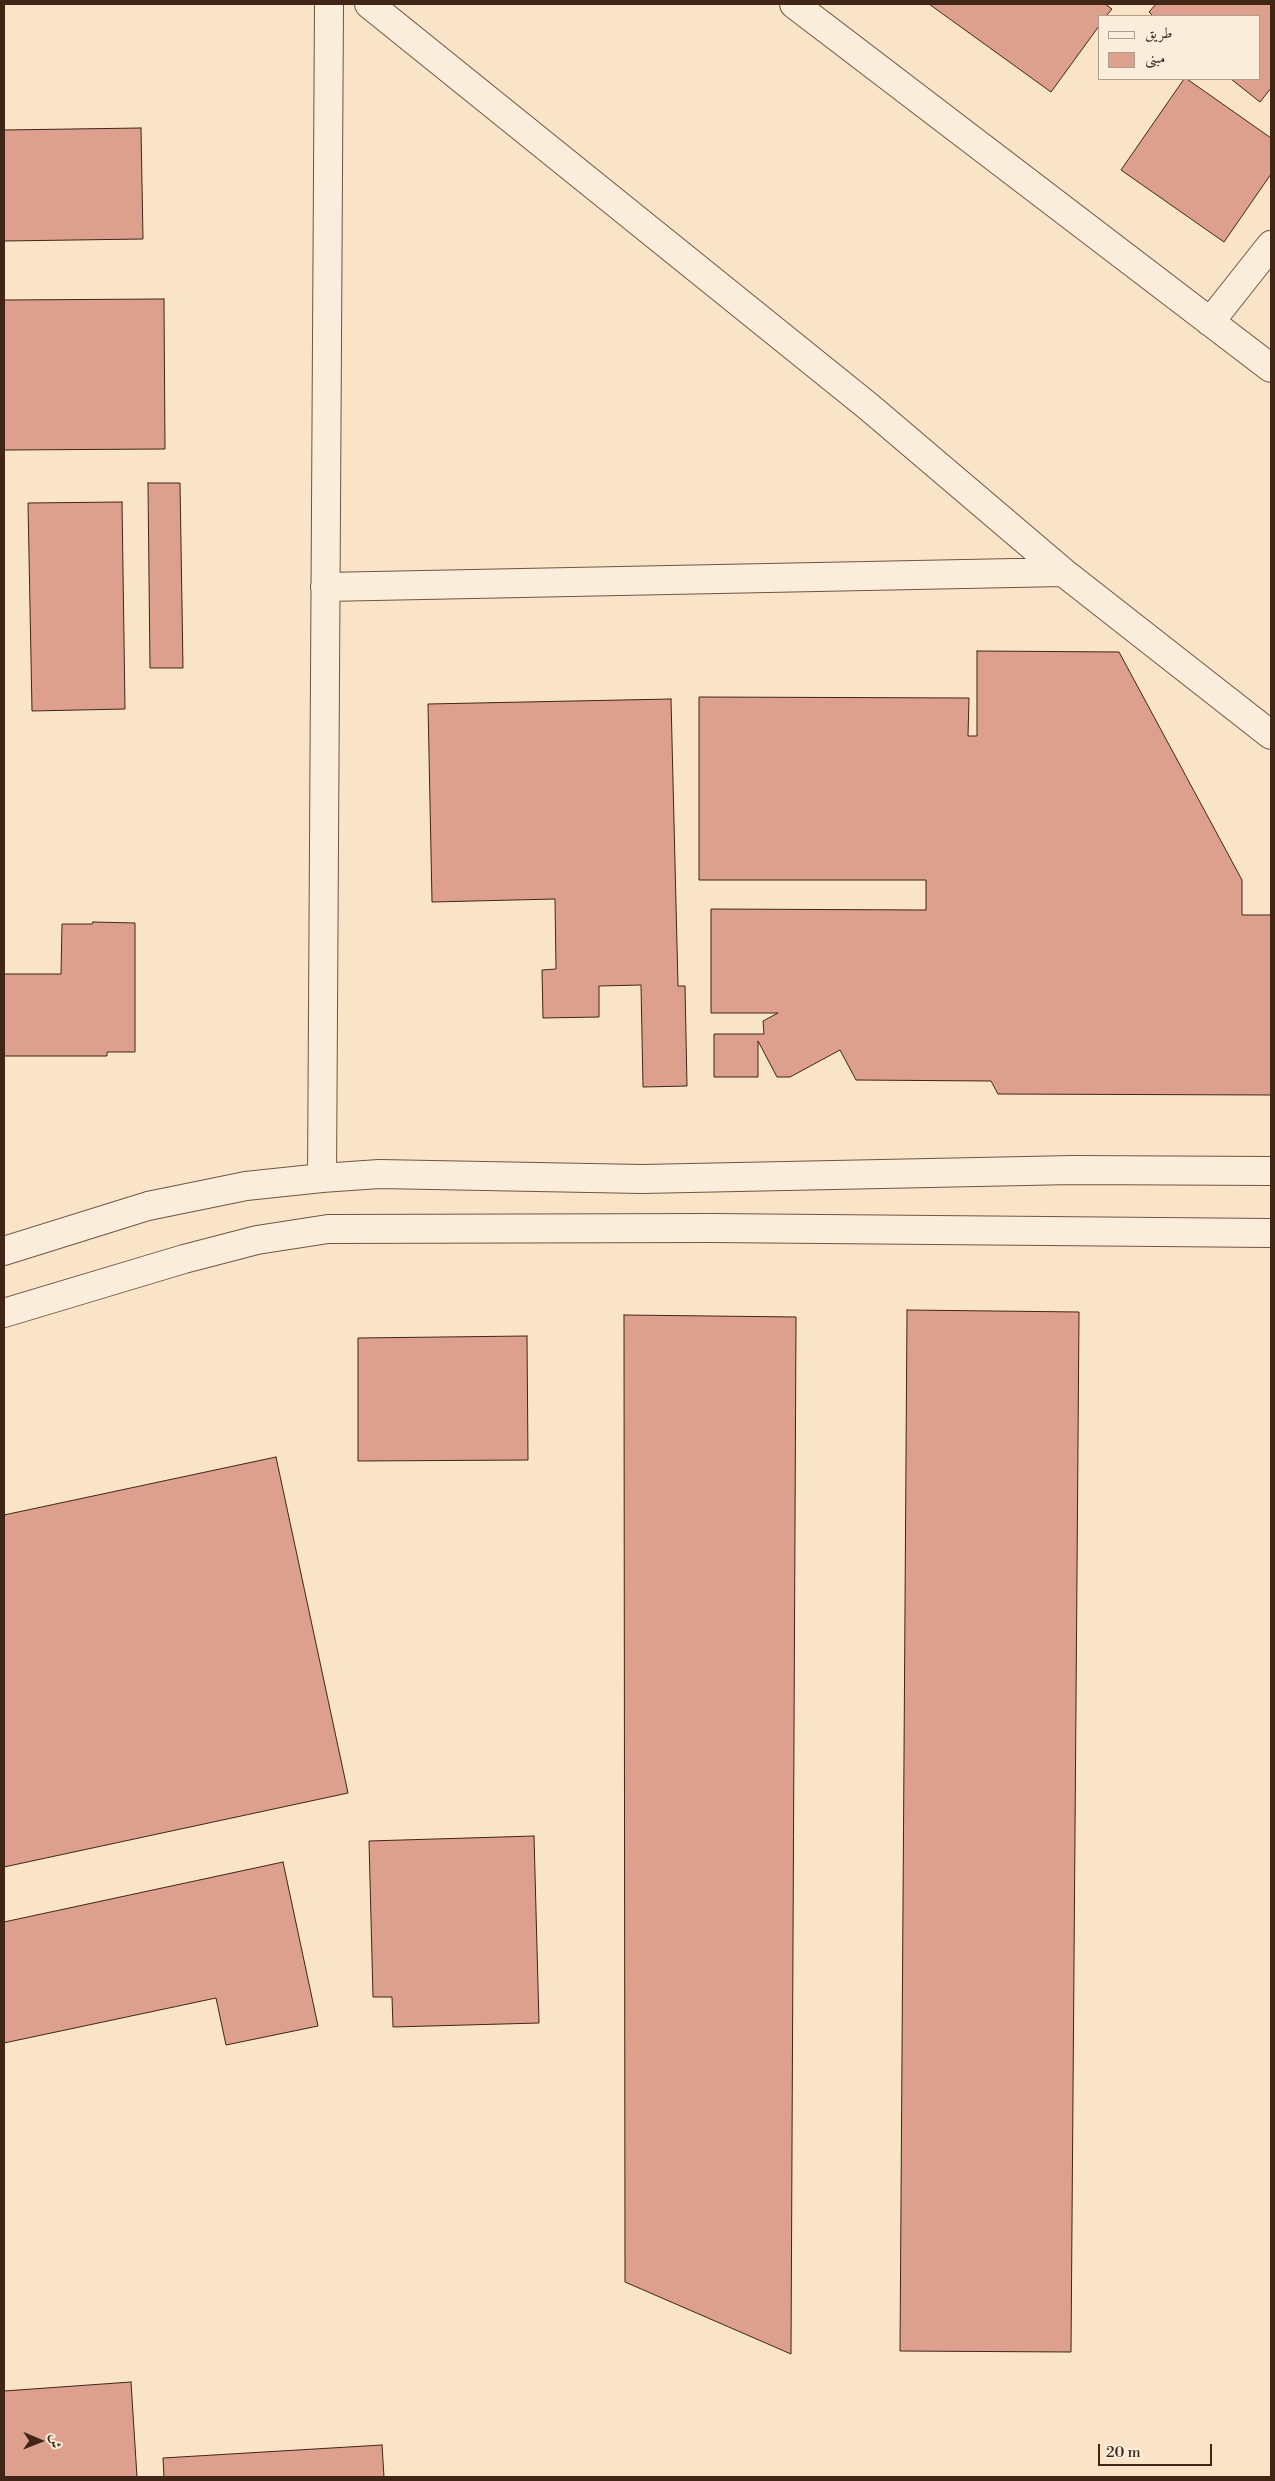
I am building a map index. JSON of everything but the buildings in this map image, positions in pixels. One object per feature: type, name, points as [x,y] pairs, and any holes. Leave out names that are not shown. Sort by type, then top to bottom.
[{"type":"street","points":[[322,1178],[329,4]]},
{"type":"street","points":[[369,4],[868,407],[1063,572],[1271,735]]},
{"type":"street","points":[[794,4],[1271,368]]},
{"type":"street","points":[[1210,322],[1271,245]]},
{"type":"street","points":[[325,587],[1063,572]]},
{"type":"street","points":[[4,1250],[148,1206],[246,1186],[379,1174],[642,1179],[1073,1170],[1271,1171]]},
{"type":"street","points":[[4,1314],[184,1259],[257,1240],[328,1229],[672,1228],[1271,1233]]}]
